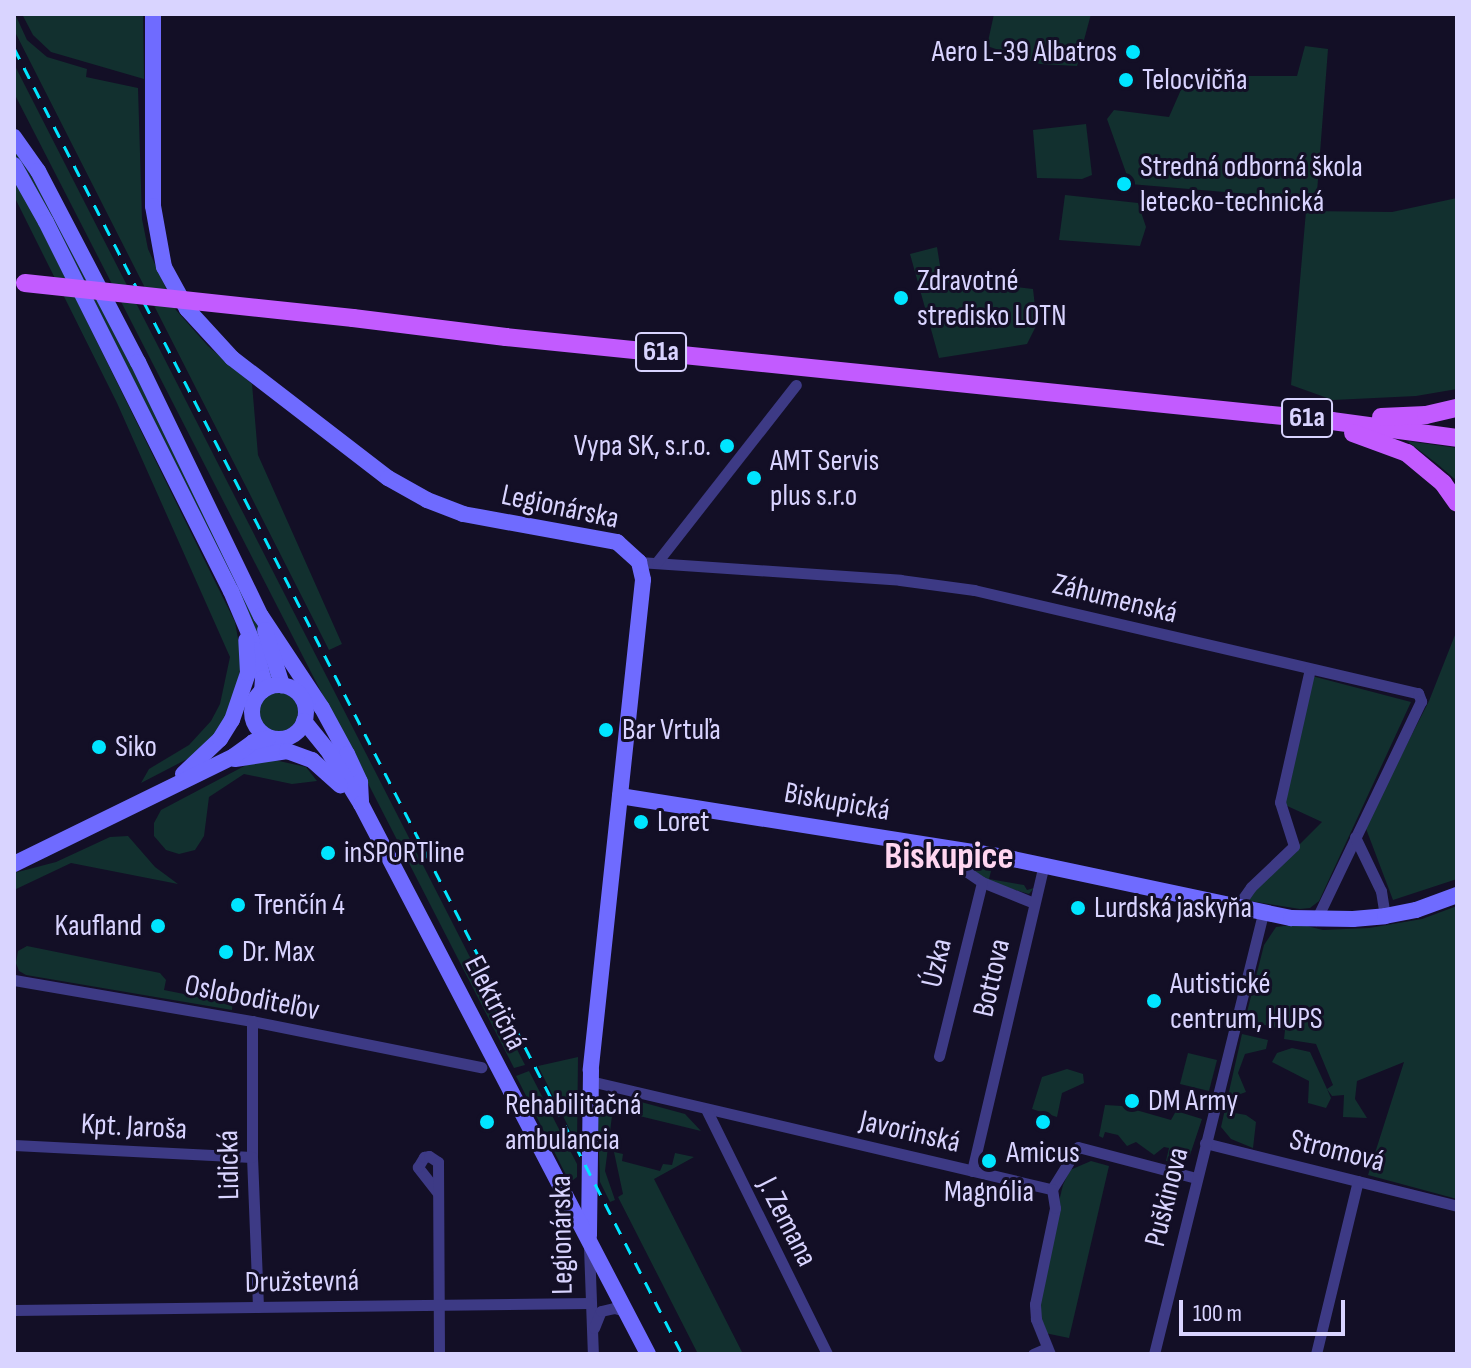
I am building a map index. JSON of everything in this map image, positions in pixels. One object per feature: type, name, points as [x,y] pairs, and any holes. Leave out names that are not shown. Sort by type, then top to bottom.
[{"type":"main road","name":"61a","points":[[18,282],[1132,400],[1457,438]]},
{"type":"main road","name":"61a","points":[[853,372],[989,376],[1352,414],[1406,417],[1457,408]]},
{"type":"main road","points":[[1132,400],[1223,418],[1349,432],[1391,444],[1426,467],[1457,503]]},
{"type":"street","name":"Legionárska","points":[[153,14],[153,206],[164,267],[187,309],[232,358],[388,478],[463,514],[617,542],[639,562],[643,580],[590,1081],[588,1161],[593,1354]]},
{"type":"street","points":[[14,137],[38,171],[138,362],[261,616],[322,708],[347,754],[360,782],[361,804]]},
{"type":"street","points":[[14,165],[118,362],[231,591],[263,678],[262,691],[253,704],[253,720],[214,765]]},
{"type":"street","points":[[657,562],[796,385]]},
{"type":"street","name":"Záhumenská","points":[[639,562],[887,579],[974,590],[1418,693],[1421,701],[1316,920]]},
{"type":"street","points":[[17,862],[269,738],[291,736],[304,721],[302,698],[282,685],[261,616]]},
{"type":"street","points":[[173,784],[220,739],[232,720],[248,673],[245,627]]},
{"type":"street","points":[[1237,907],[1251,887],[1294,846],[1280,802],[1310,669]]},
{"type":"street","points":[[262,691],[282,685]]},
{"type":"street","points":[[253,720],[269,738]]},
{"type":"street","name":"Električná","points":[[304,721],[361,804],[648,1354]]},
{"type":"street","name":"Električná","points":[[291,736],[334,763]]},
{"type":"street","points":[[214,765],[263,752],[287,751],[312,760],[361,804]]},
{"type":"street","name":"Biskupická","points":[[620,796],[1044,865],[1263,913],[1316,920],[1385,916],[1416,910],[1457,895]]},
{"type":"street","points":[[1355,837],[1381,891],[1385,916]]},
{"type":"street","name":"Bottova","points":[[944,848],[948,859],[982,882],[1034,903],[972,1171]]},
{"type":"street","points":[[1034,903],[1044,865]]},
{"type":"street","name":"Úzka","points":[[939,1056],[982,882]]},
{"type":"street","name":"Puškinova","points":[[1154,1354],[1263,913]]},
{"type":"street","name":"Osloboditeľov","points":[[14,980],[252,1021],[481,1067]]},
{"type":"street","name":"Lidická","points":[[252,1021],[252,1157],[258,1307]]},
{"type":"street","name":"Javorinská","points":[[590,1081],[707,1111],[1052,1189]]},
{"type":"street","name":"J. Zemana","points":[[707,1111],[827,1354]]},
{"type":"street","name":"Stromová","points":[[1205,1143],[1457,1206]]},
{"type":"street","name":"Kpt. Jaroša","points":[[14,1145],[252,1157]]},
{"type":"street","points":[[1033,1354],[1049,1351],[1035,1304],[1055,1208],[1052,1189],[1078,1147],[1196,1178]]},
{"type":"street","points":[[555,1173],[567,1183],[580,1185],[588,1161]]},
{"type":"street","points":[[1316,1354],[1358,1181]]},
{"type":"street","points":[[438,1193],[439,1354]]},
{"type":"street","name":"Družstevná","points":[[14,1310],[591,1303]]},
{"type":"street","points":[[592,1333],[601,1311],[614,1308],[626,1311]]},
{"type":"green space","points":[[15,14],[27,40],[47,57],[87,69],[86,77],[138,88],[142,219],[148,249],[176,310],[208,346],[252,384],[258,455],[342,644],[329,650],[14,30]]},
{"type":"green space","points":[[22,14],[143,14],[144,79],[51,52],[33,35]]},
{"type":"green space","points":[[994,14],[1091,14],[1077,66],[1040,64],[987,46]]},
{"type":"green space","points":[[1305,46],[1328,49],[1317,192],[1294,198],[1130,184],[1107,119],[1114,110],[1169,117],[1187,76],[1297,76]]},
{"type":"green space","points":[[14,64],[525,1065],[514,1068],[14,93]]},
{"type":"green space","points":[[1086,124],[1092,175],[1082,179],[1037,178],[1033,130]]},
{"type":"green space","points":[[14,148],[58,220],[249,601],[276,680],[267,682],[36,190],[14,156]]},
{"type":"green space","points":[[14,181],[33,212],[235,622],[242,660],[231,713],[211,740],[193,756],[141,783],[149,769],[189,745],[211,721],[220,704],[230,657],[117,403],[14,196]]},
{"type":"green space","points":[[1065,195],[1138,203],[1146,227],[1140,246],[1059,240]]},
{"type":"green space","points":[[1457,198],[1457,389],[1416,396],[1333,400],[1291,385],[1306,211],[1392,212]]},
{"type":"green space","points":[[937,247],[942,278],[1033,289],[1037,324],[1027,344],[939,358],[910,254]]},
{"type":"green space","points":[[1407,441],[1457,448],[1457,481],[1436,463]]},
{"type":"green space","points":[[1457,630],[1457,879],[1393,900],[1365,826],[1429,701]]},
{"type":"green space","points":[[1312,676],[1411,702],[1319,901],[1310,908],[1300,909],[1244,900],[1322,822],[1283,804]]},
{"type":"green space","points":[[278,692],[292,698],[298,712],[292,726],[278,732],[264,726],[258,712],[264,698]]},
{"type":"green space","points":[[270,759],[306,767],[317,781],[292,784],[244,774],[209,797],[204,836],[195,850],[179,854],[166,850],[154,836],[154,823],[161,810],[252,762]]},
{"type":"green space","points":[[128,836],[155,867],[178,884],[71,863],[14,890],[14,873],[56,862],[110,837]]},
{"type":"green space","points":[[948,857],[993,863],[989,879],[1024,885],[1027,890],[1034,888],[1029,894],[987,882]]},
{"type":"green space","points":[[1457,906],[1457,1199],[1368,1175],[1404,1062],[1357,1081],[1355,1099],[1367,1118],[1343,1117],[1344,1095],[1332,1096],[1327,1089],[1333,1085],[1316,1044],[1284,1039],[1285,1030],[1245,1020],[1264,945],[1276,927],[1299,924],[1323,930],[1369,928],[1422,919]]},
{"type":"green space","points":[[27,946],[160,973],[166,980],[164,990],[224,1002],[229,988],[234,987],[232,1010],[26,975],[19,971],[16,963],[18,951]]},
{"type":"green space","points":[[1242,1034],[1268,1040],[1266,1049],[1245,1054],[1238,1073],[1246,1092],[1235,1096],[1229,1112],[1246,1115],[1256,1122],[1253,1148],[1231,1139],[1221,1127]]},
{"type":"green space","points":[[1292,1048],[1310,1052],[1331,1098],[1326,1108],[1308,1103],[1309,1081],[1272,1062],[1277,1053]]},
{"type":"green space","points":[[1188,1053],[1217,1060],[1209,1091],[1180,1084]]},
{"type":"green space","points":[[578,1057],[577,1144],[538,1066]]},
{"type":"green space","points":[[1067,1069],[1083,1074],[1084,1083],[1062,1093],[1057,1117],[1032,1109],[1042,1077]]},
{"type":"green space","points":[[529,1071],[577,1164],[577,1177],[573,1180],[567,1177],[516,1076]]},
{"type":"green space","points":[[630,1099],[685,1114],[701,1131],[623,1112],[624,1104]]},
{"type":"green space","points":[[608,1102],[613,1108],[605,1171],[615,1200],[610,1202],[600,1182],[598,1121],[599,1109]]},
{"type":"green space","points":[[1105,1105],[1122,1106],[1171,1120],[1176,1111],[1202,1119],[1190,1155],[1177,1163],[1166,1161],[1169,1148],[1164,1147],[1154,1155],[1136,1142],[1127,1146],[1118,1135],[1105,1132],[1103,1138],[1099,1136]]},
{"type":"green space","points":[[614,1152],[623,1154],[622,1161],[660,1171],[663,1164],[672,1165],[675,1153],[694,1157],[654,1179],[743,1354],[698,1354],[618,1197],[623,1194]]},
{"type":"green space","points":[[1091,1161],[1109,1166],[1069,1338],[1040,1332],[1035,1299],[1063,1185],[1070,1170]]},
{"type":"railway","points":[[14,48],[682,1354]]},
{"type":"place","name":"Aero L-39 Albatros","points":[[1133,52]]},
{"type":"place","name":"Telocvičňa","points":[[1126,80]]},
{"type":"place","name":"Stredná odborná škola letecko-technická","points":[[1124,184]]},
{"type":"place","name":"Zdravotné stredisko LOTN","points":[[901,298]]},
{"type":"place","name":"Vypa SK, s.r.o.","points":[[727,446]]},
{"type":"place","name":"AMT Servis plus s.r.o","points":[[754,478]]},
{"type":"place","name":"Bar Vrtuľa","points":[[606,730]]},
{"type":"place","name":"Siko","points":[[99,747]]},
{"type":"place","name":"Loret","points":[[641,822]]},
{"type":"place","name":"inSPORTline","points":[[328,853]]},
{"type":"place","name":"Trenčín 4","points":[[238,905]]},
{"type":"place","name":"Lurdská jaskyňa","points":[[1078,908]]},
{"type":"place","name":"Kaufland","points":[[158,926]]},
{"type":"place","name":"Dr. Max","points":[[226,952]]},
{"type":"place","name":"Autistické centrum, HUPS","points":[[1154,1001]]},
{"type":"place","name":"DM Army","points":[[1132,1101]]},
{"type":"place","name":"Rehabilitačná ambulancia","points":[[487,1122]]},
{"type":"place","name":"Amicus","points":[[1043,1122]]},
{"type":"place","name":"Magnólia","points":[[989,1161]]},
{"type":"district","name":"Biskupice","points":[[949,857]]}]
